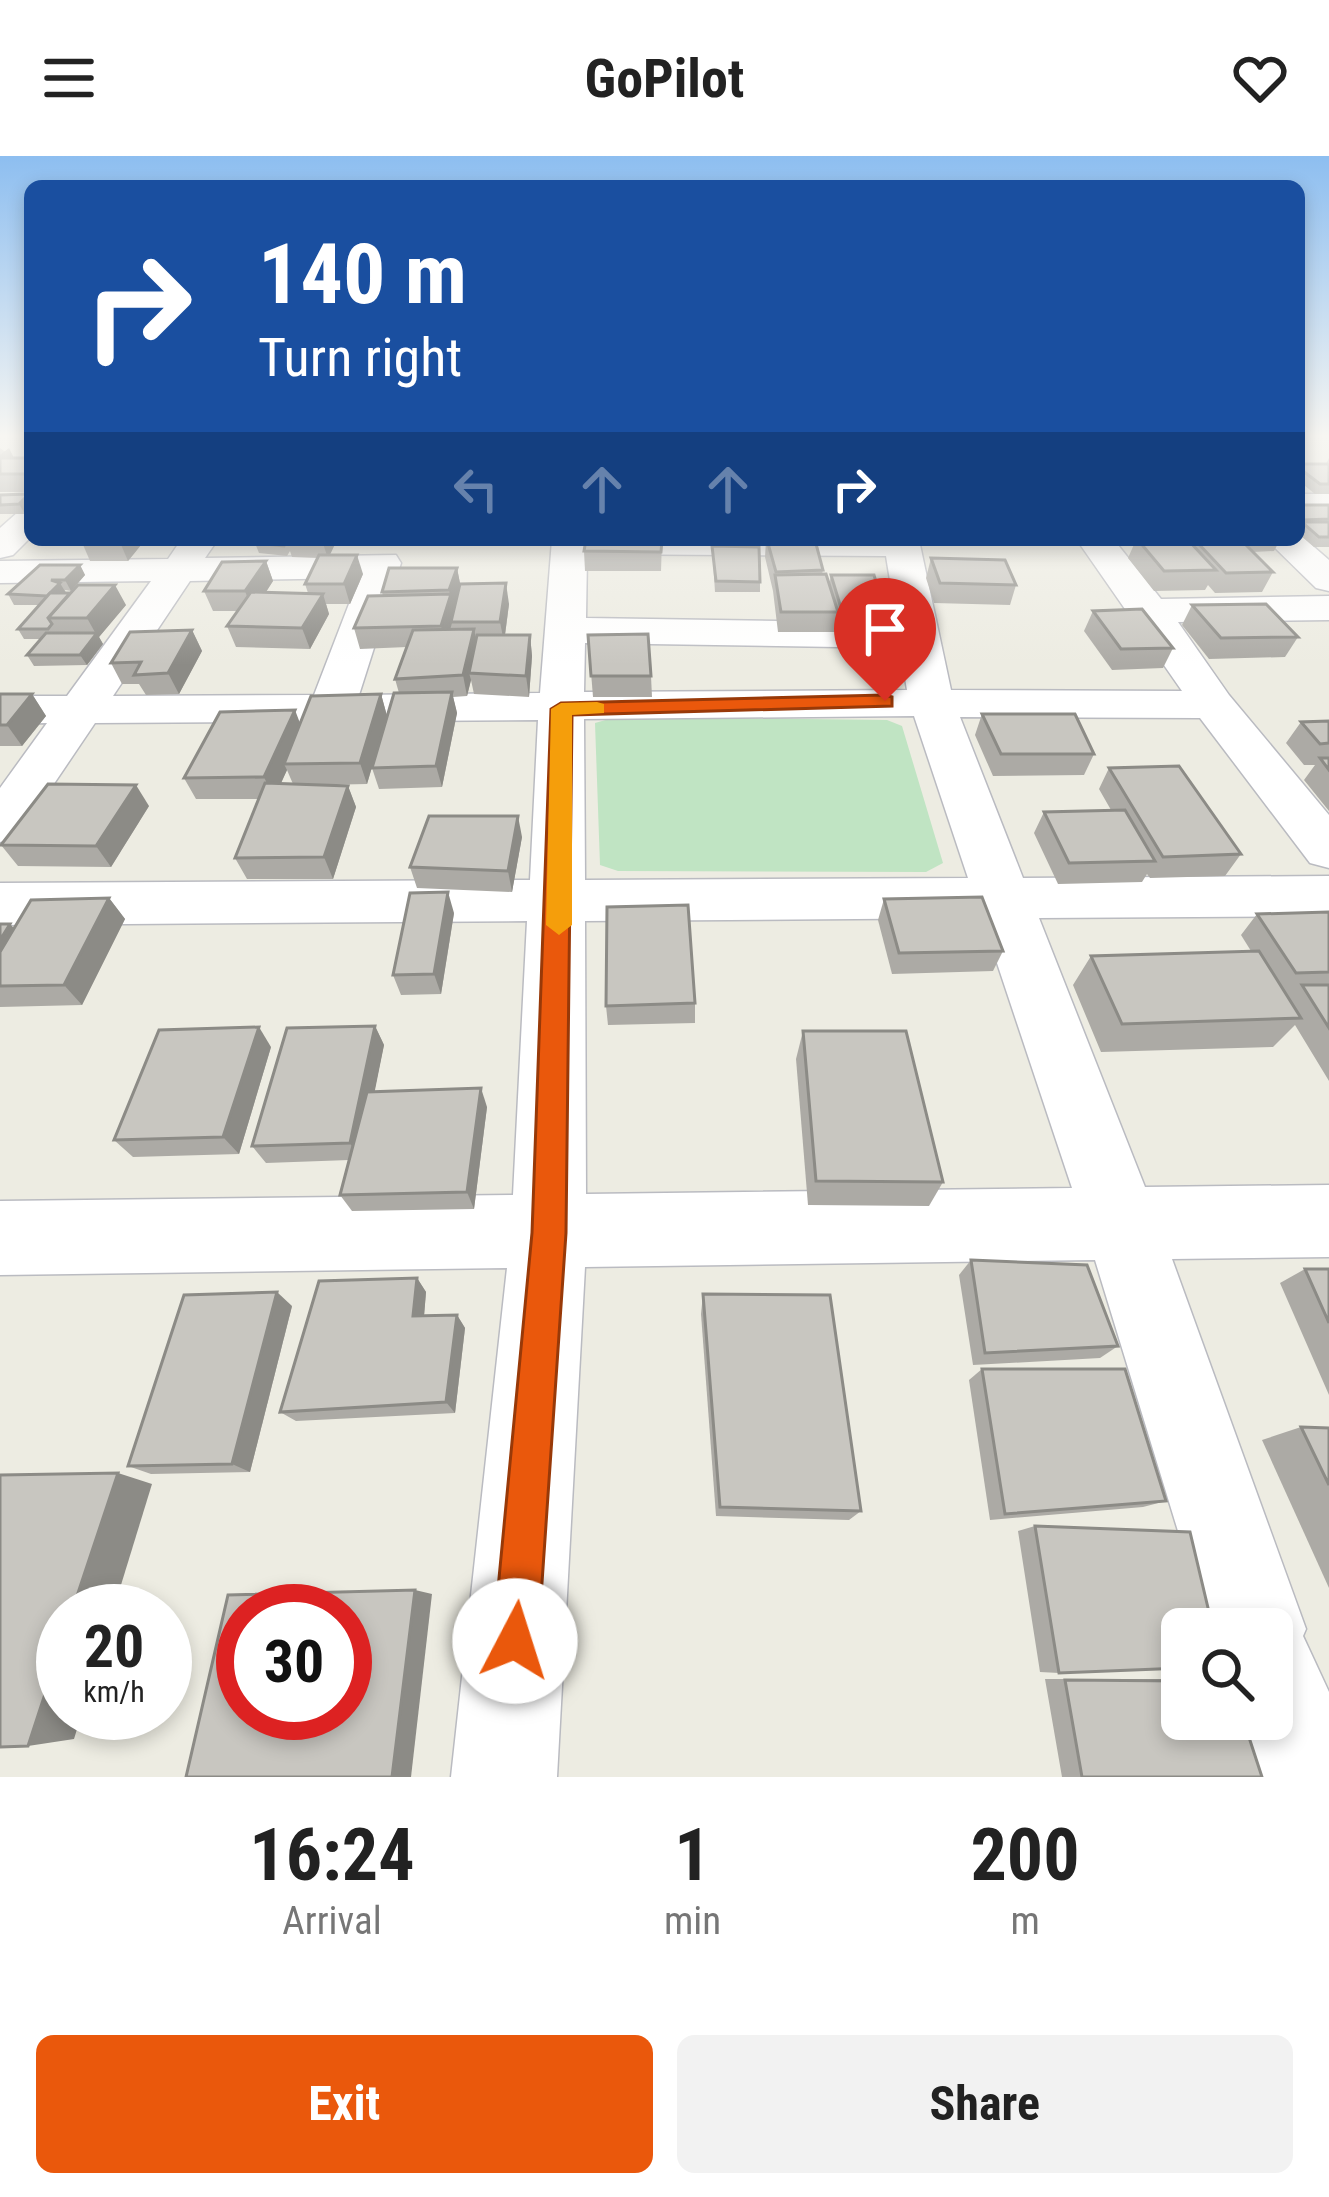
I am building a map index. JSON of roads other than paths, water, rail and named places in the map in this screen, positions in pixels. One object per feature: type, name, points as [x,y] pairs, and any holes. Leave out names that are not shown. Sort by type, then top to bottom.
[{"type":"street","points":[[0,548],[24,525]]},
{"type":"street","points":[[504,1777],[549,1233],[561,709],[570,546]]},
{"type":"street","points":[[903,546],[931,700],[1121,1222],[1250,1608]]},
{"type":"street","points":[[1100,546],[1213,705],[1329,850]]},
{"type":"street","points":[[1292,546],[1329,580]]},
{"type":"street","points":[[0,572],[189,555],[386,554],[331,710]]},
{"type":"street","points":[[0,825],[189,555]]},
{"type":"street","points":[[1150,611],[1329,608]]},
{"type":"street","points":[[566,630],[916,636]]},
{"type":"street","points":[[0,710],[561,709],[931,700],[1213,705]]},
{"type":"street","points":[[0,904],[1329,896]]},
{"type":"street","points":[[0,1238],[1329,1221]]},
{"type":"street","points":[[1293,1738],[1306,1777]]}]
